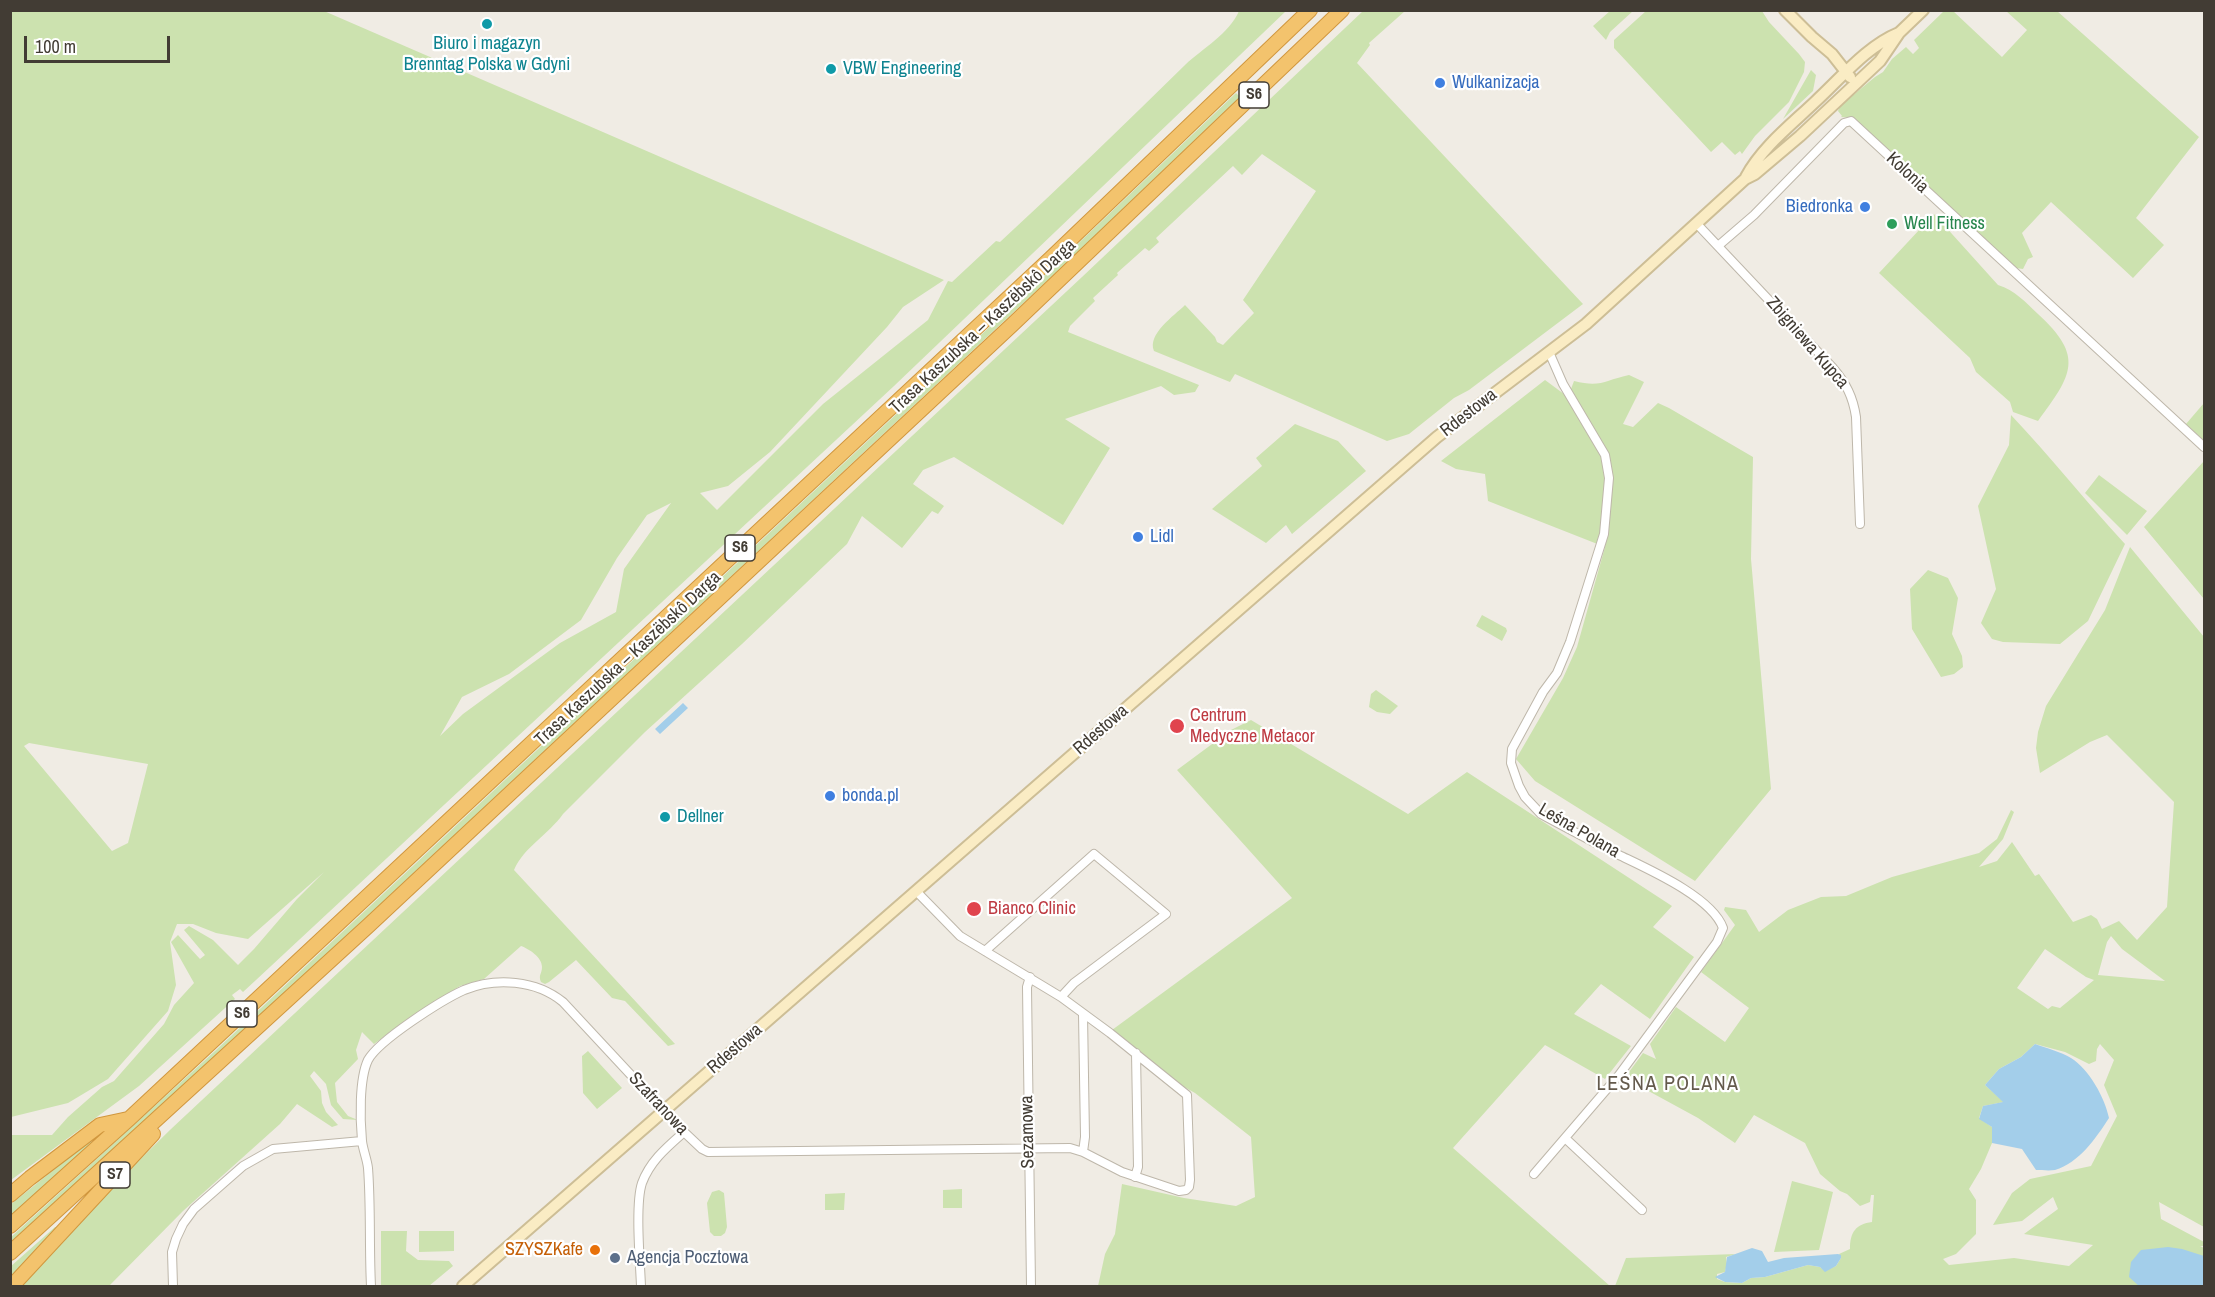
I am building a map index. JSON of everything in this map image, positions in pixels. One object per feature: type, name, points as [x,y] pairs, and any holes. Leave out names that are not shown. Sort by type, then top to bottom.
[{"type":"highway","points":[[1287,32],[1303,10]]},
{"type":"highway","name":"Trasa Kaszubska – Kaszëbskô Darga","points":[[10,1226],[130,1118],[1051,258],[1310,10]]},
{"type":"highway","name":"Trasa Kaszubska – Kaszëbskô Darga","points":[[10,1253],[368,926],[1014,324],[1342,10]]},
{"type":"highway","name":"S7","points":[[12,1287],[219,1063]]},
{"type":"highway","name":"S6","points":[[10,1195],[100,1125],[130,1118]]},
{"type":"street","points":[[1785,10],[1812,37],[1823,54],[1857,83]]},
{"type":"street","name":"Rdestowa","points":[[463,1287],[1460,418],[1594,318],[1744,180],[1755,174],[1800,136],[1857,83],[1880,61],[1899,33],[1923,10]]},
{"type":"street","name":"Rdestowa","points":[[1744,180],[1750,169],[1778,138],[1846,73],[1870,51],[1890,36],[1899,33]]},
{"type":"street","name":"Kolonia","points":[[1718,246],[1754,215],[1844,123],[1851,121],[2205,447]]},
{"type":"street","name":"Zbigniewa Kupca","points":[[1697,224],[1833,368],[1848,387],[1855,405],[1860,524]]},
{"type":"street","name":"Leśna Polana","points":[[1534,1174],[1619,1075],[1717,942],[1723,928],[1715,912],[1682,888],[1542,814],[1525,797],[1514,774],[1511,763],[1512,749],[1543,692],[1557,673],[1570,642],[1604,534],[1609,478],[1605,455],[1563,384],[1549,352]]},
{"type":"street","points":[[985,951],[1094,854],[1166,914],[1074,983],[1061,997]]},
{"type":"street","name":"Szafranowa","points":[[371,1287],[368,1165],[362,1141],[363,1080],[369,1059],[375,1050],[396,1033],[455,994],[489,983],[533,987],[555,995],[702,1149],[718,1153],[1070,1148],[1136,1177],[1179,1191],[1186,1190],[1190,1180],[1187,1095],[1136,1053],[1061,997],[960,936],[916,891]]},
{"type":"street","name":"Sezamowa","points":[[1030,977],[1027,987],[1031,1287]]},
{"type":"street","points":[[1083,1014],[1085,1137],[1083,1152]]},
{"type":"street","points":[[1136,1053],[1138,1167],[1136,1177]]},
{"type":"street","points":[[640,1287],[639,1208],[642,1183],[662,1150],[684,1132]]},
{"type":"street","points":[[1565,1138],[1642,1210]]},
{"type":"street","points":[[173,1287],[172,1252],[183,1224],[194,1209],[243,1166],[273,1149],[352,1144],[362,1141]]},
{"type":"green space","points":[[11,10],[324,11],[944,280],[903,307],[770,452],[728,486],[700,493],[717,510],[823,404],[928,320],[948,281],[952,282],[996,241],[1000,242],[1024,220],[1185,65],[1222,34],[1239,11],[1286,11],[894,386],[243,992],[240,989],[232,995],[235,999],[139,1086],[11,1180],[11,1135],[52,1135],[68,1117],[102,1087],[114,1081],[164,1024],[174,1005],[194,983],[171,942],[178,935],[200,959],[205,955],[184,930],[189,926],[213,940],[238,965],[324,872],[248,939],[216,933],[193,924],[177,924],[170,942],[176,985],[168,1011],[108,1079],[68,1103],[11,1117]],"holes":[[[671,503],[624,569],[616,612],[560,643],[463,714],[440,736],[462,697],[509,674],[581,620],[617,558],[647,515]],[[29,743],[148,764],[128,843],[112,851],[24,746]]]},
{"type":"green space","points":[[1363,11],[1405,11],[1369,43],[1370,45],[1357,63],[1583,304],[1469,390],[1454,398],[1409,434],[1387,441],[1235,374],[1230,382],[1154,351],[1154,338],[1185,305],[1217,342],[1223,345],[1254,313],[1243,300],[1316,191],[1262,154],[1242,175],[1233,166],[1156,238],[1159,242],[1149,251],[1145,248],[1117,273],[1118,275],[1093,298],[1095,301],[1070,326],[1068,332],[1199,385],[1195,392],[1174,395],[1161,386],[1065,419],[1110,448],[1063,525],[954,457],[923,470],[913,484],[944,506],[938,514],[932,511],[902,548],[862,516],[847,544],[645,732],[530,847],[518,862],[514,870],[675,1044],[668,1046],[625,1001],[612,998],[576,960],[549,982],[545,984],[541,982],[540,960],[531,951],[521,946],[484,979],[460,986],[415,1014],[374,1044],[362,1032],[356,1050],[358,1059],[335,1083],[337,1102],[348,1116],[358,1120],[343,1119],[331,1105],[326,1084],[314,1071],[310,1076],[321,1091],[322,1103],[326,1112],[338,1125],[332,1127],[297,1104],[280,1124],[183,1211],[109,1286],[20,1286],[118,1181],[171,1129]]},
{"type":"green space","points":[[1610,11],[1633,11],[1610,32],[1606,40],[1593,26]]},
{"type":"green space","points":[[1646,11],[1762,11],[1805,62],[1804,72],[1789,102],[1755,136],[1742,154],[1740,151],[1735,155],[1722,142],[1711,152],[1614,48],[1614,40]]},
{"type":"green space","points":[[1944,11],[1953,11],[2002,57],[2027,30],[2006,11],[2057,11],[2199,137],[2136,218],[2164,245],[2133,278],[2051,202],[2022,233],[2033,257],[2028,259],[2023,269],[2016,268],[1853,118],[1841,117],[1838,111],[1840,106],[1883,72],[1892,59],[1906,47],[1913,54],[1919,48],[1914,40]]},
{"type":"green space","points":[[1811,70],[1816,75],[1813,91],[1783,119]]},
{"type":"green space","points":[[1236,93],[1240,97],[1047,281],[157,1113],[11,1246],[10,1238],[215,1051],[1043,277]]},
{"type":"green space","points":[[1934,214],[1998,285],[2015,293],[2053,329],[2063,342],[2068,355],[2065,378],[2059,391],[2038,421],[2013,412],[2010,402],[1976,372],[1970,358],[1879,273]]},
{"type":"green space","points":[[1629,375],[1644,382],[1623,424],[1633,427],[1658,403],[1753,457],[1751,559],[1771,789],[1695,881],[1535,781],[1516,759],[1563,678],[1577,647],[1605,547],[1488,501],[1485,474],[1456,469],[1441,461],[1545,380],[1568,397],[1574,381],[1591,384]]},
{"type":"green space","points":[[2204,403],[2204,441],[2186,424]]},
{"type":"green space","points":[[2011,415],[2125,544],[2088,621],[2060,644],[2003,642],[1992,639],[1981,623],[1996,589],[1978,506],[2009,445]]},
{"type":"green space","points":[[1295,424],[1338,441],[1366,471],[1292,534],[1286,525],[1266,543],[1212,509],[1262,466],[1256,458]]},
{"type":"green space","points":[[2204,461],[2204,599],[2144,527]]},
{"type":"green space","points":[[2099,475],[2147,511],[2127,535],[2085,493]]},
{"type":"green space","points":[[2130,547],[2204,637],[2204,1227],[2159,1202],[2161,1219],[2204,1242],[2204,1246],[2200,1246],[2204,1248],[2204,1286],[1615,1286],[1626,1258],[1736,1254],[1726,1257],[1725,1272],[1717,1274],[1717,1279],[1725,1282],[1742,1283],[1751,1278],[1765,1277],[1808,1265],[1820,1267],[1825,1271],[1836,1266],[1841,1258],[1839,1254],[1850,1249],[1851,1238],[1855,1230],[1872,1222],[1874,1195],[1871,1195],[1870,1202],[1860,1206],[1840,1191],[1820,1174],[1805,1143],[1754,1115],[1735,1143],[1698,1118],[1632,1082],[1629,1072],[1643,1053],[1656,1059],[1650,1044],[1676,1007],[1725,1042],[1749,1008],[1701,972],[1735,925],[1724,910],[1725,907],[1746,910],[1759,932],[1788,910],[1821,897],[1846,896],[1892,877],[1979,853],[1997,839],[2011,810],[2014,812],[2003,839],[1979,867],[1997,861],[2012,842],[2035,876],[2039,874],[2073,922],[2091,915],[2097,919],[2102,929],[2119,921],[2137,940],[2167,907],[2174,802],[2107,735],[2090,742],[2040,773],[2036,748],[2046,706],[2105,610]],"holes":[[[2111,936],[2122,949],[2165,981],[2098,975],[2107,942]],[[2045,949],[2094,980],[2060,1008],[2052,1006],[2048,1009],[2017,988]],[[2035,1044],[2065,1052],[2089,1064],[2096,1061],[2100,1044],[2114,1060],[2104,1085],[2117,1116],[2091,1166],[2030,1179],[2012,1193],[1993,1225],[2022,1221],[2053,1197],[2058,1209],[2024,1234],[2093,1245],[2069,1266],[2014,1258],[1949,1265],[1943,1259],[1956,1254],[1976,1234],[1976,1200],[1969,1189],[1992,1143],[1992,1127],[1979,1118],[1983,1106],[2004,1102],[1985,1085],[1999,1069],[2021,1057]]]},
{"type":"green space","points":[[1928,570],[1948,578],[1958,598],[1952,634],[1962,656],[1963,667],[1954,674],[1941,677],[1912,629],[1910,589]]},
{"type":"green space","points":[[1482,615],[1506,628],[1507,631],[1502,641],[1476,626]]},
{"type":"green space","points":[[1376,690],[1398,706],[1390,714],[1377,712],[1369,707],[1371,694]]},
{"type":"green space","points":[[1251,720],[1408,814],[1467,772],[1672,906],[1653,927],[1694,957],[1650,1019],[1601,984],[1574,1014],[1631,1046],[1605,1079],[1545,1045],[1453,1148],[1610,1286],[1098,1286],[1105,1254],[1115,1234],[1122,1184],[1184,1198],[1236,1206],[1255,1197],[1251,1137],[1195,1093],[1177,1083],[1112,1030],[1292,898],[1177,770],[1231,730]]},
{"type":"green space","points":[[588,1051],[622,1088],[597,1109],[583,1093],[582,1056]]},
{"type":"green space","points":[[91,1140],[92,1143],[11,1216],[10,1205]]},
{"type":"green space","points":[[1792,1181],[1833,1192],[1819,1250],[1774,1252]]},
{"type":"green space","points":[[962,1189],[962,1208],[943,1208],[943,1190]]},
{"type":"green space","points":[[719,1190],[724,1193],[727,1227],[721,1236],[714,1236],[710,1232],[707,1203],[712,1192]]},
{"type":"green space","points":[[845,1193],[844,1210],[825,1210],[825,1194]]},
{"type":"green space","points":[[55,1227],[58,1227],[11,1280],[10,1267]]},
{"type":"green space","points":[[381,1231],[407,1231],[406,1251],[418,1260],[449,1261],[453,1266],[429,1286],[381,1286]]},
{"type":"green space","points":[[419,1231],[454,1231],[454,1251],[419,1252]]},
{"type":"water","points":[[683,703],[688,708],[660,734],[655,729]]},
{"type":"water","points":[[2035,1044],[2067,1056],[2084,1069],[2100,1093],[2109,1118],[2079,1156],[2064,1167],[2055,1170],[2036,1170],[2022,1149],[1992,1143],[1992,1127],[1979,1119],[1983,1106],[2003,1102],[1985,1085],[1999,1069],[2021,1057]]},
{"type":"water","points":[[2168,1247],[2204,1256],[2204,1286],[2139,1286],[2129,1277],[2131,1262],[2141,1250]]},
{"type":"water","points":[[1752,1248],[1762,1251],[1768,1262],[1784,1258],[1838,1254],[1841,1258],[1836,1266],[1825,1272],[1820,1267],[1808,1265],[1765,1277],[1751,1278],[1742,1283],[1725,1282],[1715,1277],[1725,1272],[1727,1257]]},
{"type":"place","name":"Biuro i magazyn Brenntag Polska w Gdyni","points":[[487,24]]},
{"type":"place","name":"VBW Engineering","points":[[831,69]]},
{"type":"place","name":"Wulkanizacja","points":[[1440,83]]},
{"type":"place","name":"Biedronka","points":[[1865,207]]},
{"type":"place","name":"Well Fitness","points":[[1892,224]]},
{"type":"place","name":"Lidl","points":[[1138,537]]},
{"type":"place","name":"Centrum Medyczne Metacor","points":[[1177,726]]},
{"type":"place","name":"bonda.pl","points":[[830,796]]},
{"type":"place","name":"Dellner","points":[[665,817]]},
{"type":"place","name":"Bianco Clinic","points":[[974,909]]},
{"type":"place","name":"SZYSZKafe","points":[[595,1250]]},
{"type":"place","name":"Agencja Pocztowa","points":[[615,1258]]},
{"type":"district","name":"LEŚNA POLANA","points":[[1668,1085]]}]
